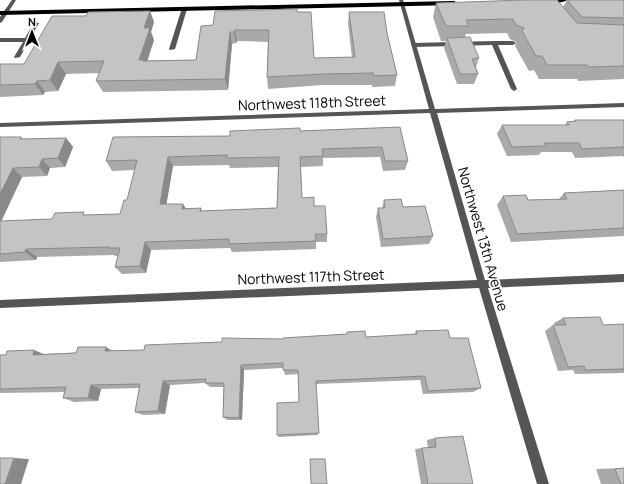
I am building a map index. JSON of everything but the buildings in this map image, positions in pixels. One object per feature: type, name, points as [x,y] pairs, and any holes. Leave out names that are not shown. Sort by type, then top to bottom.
[{"type":"highway","points":[[542,2],[563,0]]},
{"type":"highway","points":[[3,13],[402,2],[457,2]]},
{"type":"street","points":[[0,21],[3,13],[14,0]]},
{"type":"street","name":"Northwest 13th Avenue","points":[[402,2],[482,283],[543,484]]},
{"type":"street","points":[[172,49],[184,9]]},
{"type":"street","points":[[17,57],[36,23]]},
{"type":"street","points":[[0,40],[26,40]]},
{"type":"street","points":[[494,43],[514,89]]},
{"type":"street","points":[[414,45],[513,43]]},
{"type":"street","name":"Northwest 118th Street","points":[[0,125],[624,105]]},
{"type":"street","name":"Northwest 117th Street","points":[[0,304],[624,278]]}]
